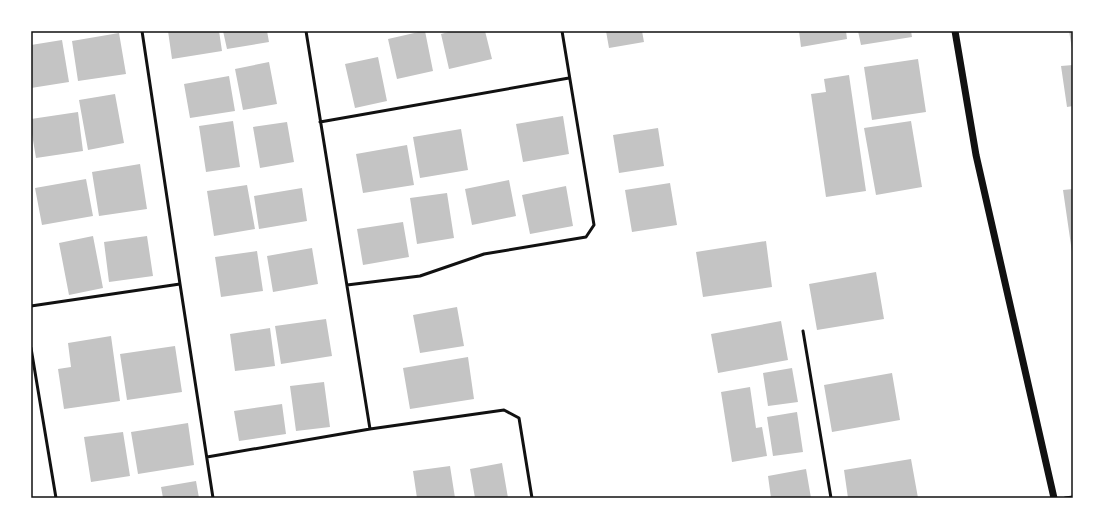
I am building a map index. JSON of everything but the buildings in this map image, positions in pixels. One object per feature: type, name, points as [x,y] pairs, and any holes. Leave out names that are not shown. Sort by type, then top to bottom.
[{"type":"street","points":[[955,31],[976,155],[1054,498]]},
{"type":"lane","points":[[142,31],[213,498]]},
{"type":"lane","points":[[306,31],[370,429]]},
{"type":"lane","points":[[347,285],[420,276],[484,254],[586,237],[594,226],[562,31]]},
{"type":"lane","points":[[320,122],[569,78]]},
{"type":"lane","points":[[31,306],[180,284]]},
{"type":"lane","points":[[803,331],[830,498]]},
{"type":"lane","points":[[31,348],[56,498]]},
{"type":"lane","points":[[207,457],[370,429],[504,410],[519,418],[532,498]]},
{"type":"lane","points":[[1065,498],[1073,497]]}]
